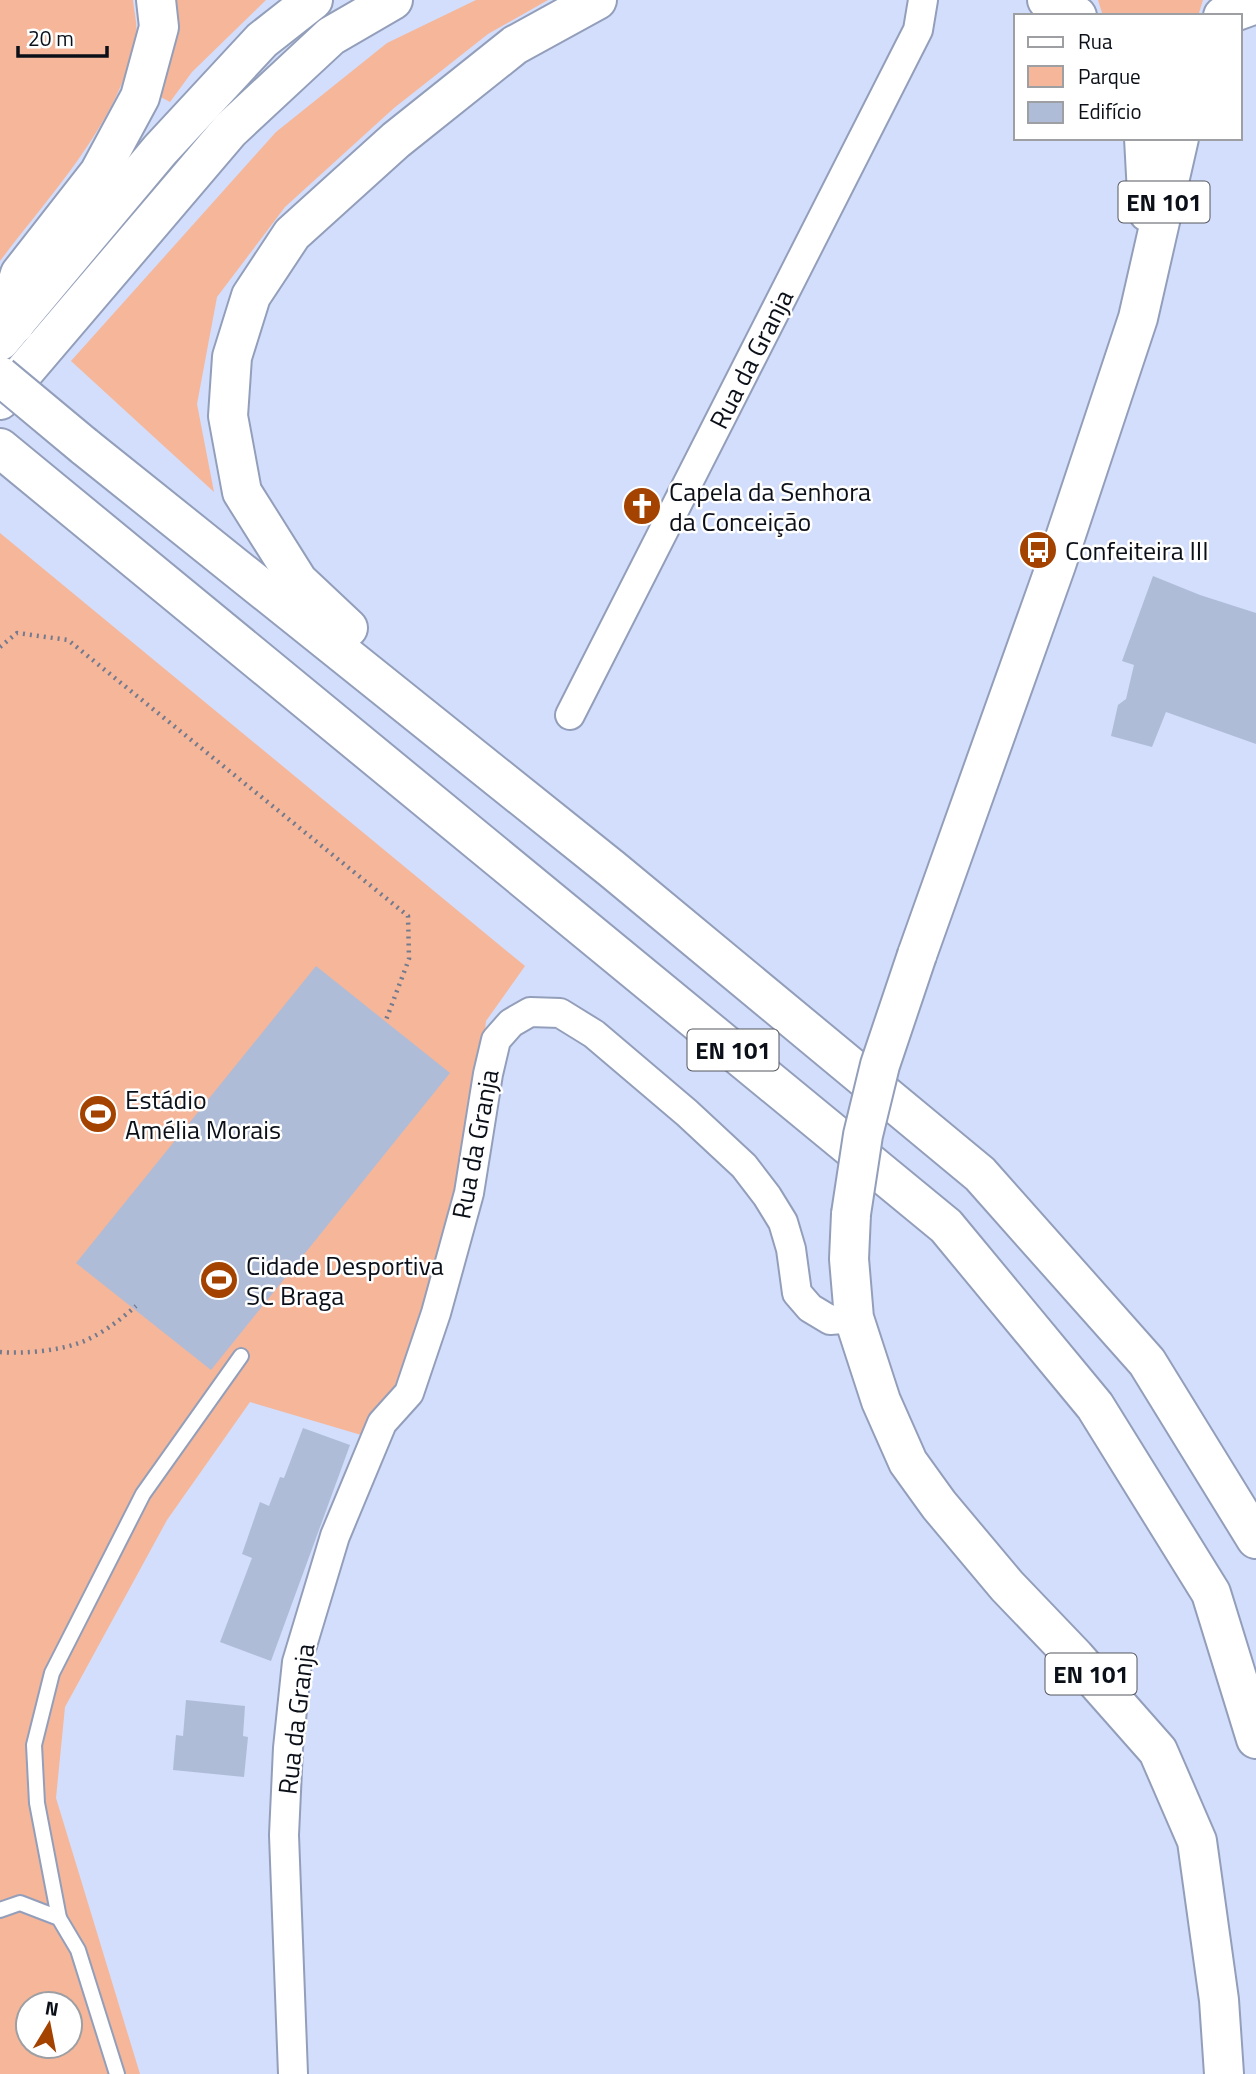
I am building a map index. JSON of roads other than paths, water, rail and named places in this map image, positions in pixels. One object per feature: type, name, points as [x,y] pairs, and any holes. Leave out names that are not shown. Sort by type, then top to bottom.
[{"type":"main road","points":[[7,332],[11,303],[20,274],[99,173],[140,97],[159,27],[156,0]]},
{"type":"main road","points":[[7,332],[160,150],[262,40],[313,0]]},
{"type":"main road","points":[[0,400],[230,130],[331,36],[393,0]]},
{"type":"main road","points":[[597,0],[515,46],[396,140],[292,234],[251,296],[232,357],[228,416],[242,492],[298,581],[390,667],[580,824],[612,869]]},
{"type":"main road","points":[[1047,0],[1073,14]]},
{"type":"main road","points":[[1228,14],[1256,4]]},
{"type":"main road","name":"EN 101","points":[[1144,140],[1148,183],[1149,267]]},
{"type":"main road","name":"EN 101","points":[[1179,140],[1138,318],[1061,552],[880,1065],[863,1135],[851,1214],[849,1259],[854,1318],[881,1401],[908,1462],[939,1505],[1007,1586],[1076,1657],[1158,1751],[1197,1840],[1219,2000],[1224,2074]]},
{"type":"main road","name":"EN 101","points":[[0,376],[612,869],[981,1174],[1147,1362],[1256,1539]]},
{"type":"main road","name":"EN 101","points":[[0,448],[946,1226],[1095,1406],[1211,1593],[1256,1739]]},
{"type":"street","name":"Rua da Granja","points":[[570,715],[918,30],[923,0]]},
{"type":"street","name":"Rua da Granja","points":[[293,2074],[284,1835],[288,1748],[297,1662],[335,1536],[383,1423],[409,1393],[436,1313],[469,1193],[496,1040],[511,1023],[530,1012],[561,1013],[594,1034],[687,1113],[744,1166],[783,1222],[791,1250],[797,1293],[810,1308],[830,1320],[854,1318]]},
{"type":"lane","points":[[117,2074],[78,1950],[71,1934],[59,1918],[37,1803],[34,1745],[52,1673],[143,1494],[241,1356]]},
{"type":"lane","points":[[0,1910],[20,1903],[59,1918]]},
{"type":"place","name":"Capela da Senhora da Conceição","points":[[642,506]]},
{"type":"place","name":"Confeiteira III","points":[[1038,550]]},
{"type":"place","name":"Estádio Amélia Morais","points":[[98,1114]]},
{"type":"place","name":"Cidade Desportiva SC Braga","points":[[219,1280]]}]
